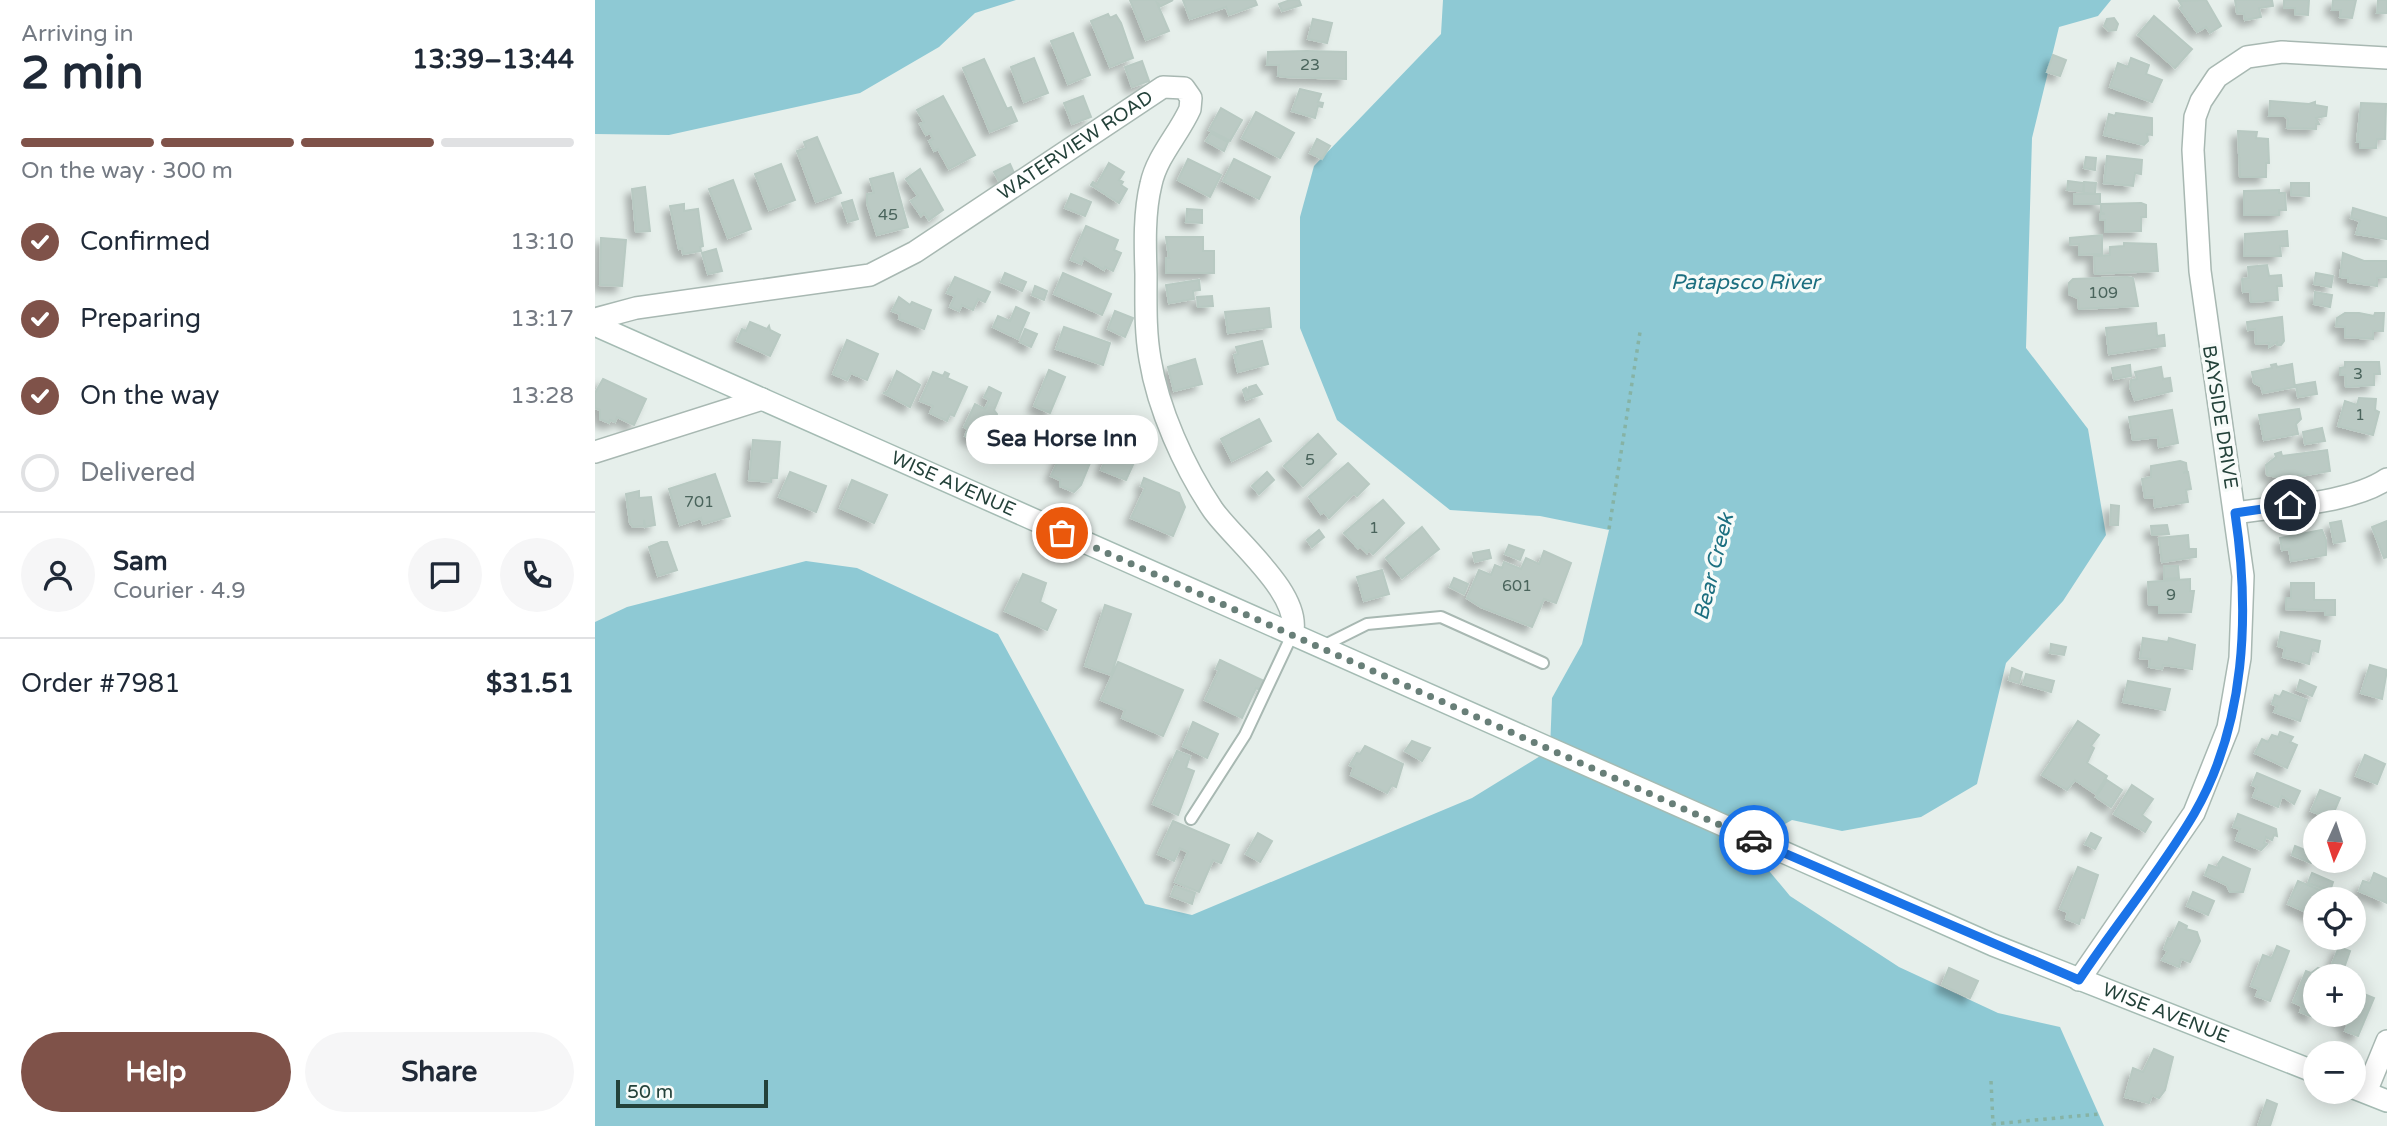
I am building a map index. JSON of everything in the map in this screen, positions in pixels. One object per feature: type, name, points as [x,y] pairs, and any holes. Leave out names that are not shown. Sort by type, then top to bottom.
[{"type":"street","name":"BAYSIDE DRIVE","points":[[2079,980],[2194,813],[2221,748],[2232,708],[2243,634],[2243,576],[2214,389],[2200,271],[2193,141],[2195,117],[2201,101],[2217,77],[2247,57],[2282,52],[2387,58]]},
{"type":"street","name":"WATERVIEW ROAD","points":[[595,319],[636,308],[879,272],[915,252],[1163,87],[1184,88],[1191,98],[1191,109],[1154,171],[1150,186],[1145,258],[1147,331],[1154,384],[1185,457],[1213,509],[1289,602],[1296,623],[1292,635]]},
{"type":"street","name":"WISE AVENUE","points":[[595,325],[1853,884],[2079,980],[2303,1067]]},
{"type":"street","points":[[595,452],[762,399]]},
{"type":"street","points":[[2235,513],[2356,493],[2387,479]]},
{"type":"street","points":[[2366,1080],[2387,1044]]},
{"type":"street","points":[[2366,1092],[2387,1101]]},
{"type":"lane","points":[[1321,647],[1367,624],[1441,617],[1543,663]]},
{"type":"lane","points":[[1191,819],[1245,735],[1292,635]]},
{"type":"path","points":[[1609,530],[1640,332]]},
{"type":"path","points":[[1991,1081],[1993,1124],[2099,1114]]},
{"type":"water","points":[[595,0],[1016,0],[975,13],[939,47],[860,93],[669,135],[595,134]]},
{"type":"water","name":"Patapsco River","points":[[1443,0],[2111,0],[2098,16],[2059,27],[2032,138],[2026,348],[2088,429],[2106,535],[2063,601],[2006,663],[1977,784],[1921,817],[1842,831],[1792,820],[1778,828],[1765,858],[1770,872],[1790,896],[1899,967],[1998,1013],[2060,1027],[2104,1126],[595,1126],[595,622],[627,607],[806,561],[857,568],[998,634],[1145,904],[1192,915],[1472,798],[1550,750],[1552,698],[1582,644],[1609,530],[1540,516],[1450,510],[1337,420],[1300,328],[1300,217],[1314,166],[1441,34]]},
{"type":"building","points":[[1130,0],[1173,0],[1161,6],[1157,3],[1169,31],[1146,40]]},
{"type":"building","points":[[1183,0],[1255,0],[1257,5],[1229,15],[1226,7],[1190,19]]},
{"type":"building","points":[[1299,0],[1301,5],[1282,11],[1279,4]]},
{"type":"building","points":[[2206,0],[2221,26],[2210,33],[2206,27],[2197,32],[2180,8],[2182,6],[2179,1]]},
{"type":"building","points":[[2235,0],[2272,0],[2273,6],[2259,8],[2261,17],[2245,20],[2244,14],[2237,13]]},
{"type":"building","points":[[2284,0],[2309,0],[2308,15],[2295,14],[2295,8],[2284,8]]},
{"type":"building","points":[[2333,0],[2356,0],[2352,18],[2340,17],[2341,10],[2332,10]]},
{"type":"building","points":[[2378,0],[2387,0],[2387,13],[2377,13]]},
{"type":"building","points":[[1108,14],[1110,18],[1116,15],[1121,23],[1133,58],[1110,67],[1091,21]]},
{"type":"building","points":[[2154,16],[2192,49],[2175,68],[2138,35]]},
{"type":"building","points":[[2114,18],[2118,24],[2116,30],[2109,31],[2104,26],[2107,19]]},
{"type":"building","points":[[1313,19],[1332,23],[1327,43],[1308,39]]},
{"type":"building","points":[[1073,33],[1090,75],[1068,84],[1051,41]]},
{"type":"building","points":[[1268,52],[1346,52],[1346,79],[1278,76],[1279,65],[1267,65]]},
{"type":"building","points":[[2053,55],[2066,60],[2060,76],[2047,72]]},
{"type":"building","points":[[1034,58],[1048,93],[1024,102],[1011,67]]},
{"type":"building","points":[[2131,58],[2149,65],[2146,74],[2162,80],[2152,102],[2110,87],[2118,63],[2128,67]]},
{"type":"building","points":[[984,59],[1007,109],[1011,107],[1017,121],[990,132],[963,68]]},
{"type":"building","points":[[1142,61],[1149,81],[1132,87],[1125,67]]},
{"type":"building","points":[[1300,89],[1321,94],[1318,102],[1323,103],[1322,107],[1318,106],[1315,118],[1292,111]]},
{"type":"building","points":[[943,96],[975,155],[949,169],[938,149],[934,151],[929,141],[933,139],[930,133],[926,135],[920,124],[924,122],[917,110]]},
{"type":"building","points":[[1083,96],[1091,117],[1072,124],[1064,103]]},
{"type":"building","points":[[2270,101],[2309,104],[2315,102],[2315,105],[2327,107],[2326,116],[2316,118],[2319,124],[2316,124],[2316,129],[2287,128],[2288,119],[2285,116],[2269,116]]},
{"type":"building","points":[[2361,103],[2386,104],[2385,139],[2377,139],[2376,148],[2360,148],[2360,142],[2357,142]]},
{"type":"building","points":[[1221,108],[1242,120],[1230,141],[1209,130]]},
{"type":"building","points":[[1256,112],[1294,133],[1280,158],[1242,138]]},
{"type":"building","points":[[2116,113],[2152,118],[2152,135],[2147,134],[2148,141],[2144,145],[2104,135],[2109,114],[2115,116]]},
{"type":"building","points":[[2238,131],[2257,132],[2256,138],[2268,139],[2269,163],[2266,163],[2266,177],[2240,177]]},
{"type":"building","points":[[1211,133],[1228,142],[1224,151],[1206,141]]},
{"type":"building","points":[[817,137],[841,193],[816,202],[797,151],[806,148],[804,142]]},
{"type":"building","points":[[1317,139],[1330,146],[1322,159],[1310,153]]},
{"type":"building","points":[[2107,156],[2142,160],[2141,174],[2135,173],[2133,186],[2104,183]]},
{"type":"building","points":[[2086,157],[2096,158],[2095,170],[2084,168]]},
{"type":"building","points":[[1188,159],[1221,175],[1210,197],[1178,180]]},
{"type":"building","points":[[1234,159],[1270,177],[1259,199],[1223,181]]},
{"type":"building","points":[[1109,163],[1124,172],[1119,180],[1127,189],[1119,203],[1091,185],[1093,182],[1097,184]]},
{"type":"building","points":[[781,164],[795,200],[769,210],[755,174]]},
{"type":"building","points":[[1010,164],[1014,173],[999,181],[994,172]]},
{"type":"building","points":[[920,169],[943,210],[929,220],[924,213],[921,216],[911,201],[918,196],[906,179]]},
{"type":"building","points":[[893,173],[908,227],[877,235],[867,203],[867,194],[874,193],[870,179]]},
{"type":"building","points":[[733,180],[751,229],[728,238],[709,189]]},
{"type":"building","points":[[2068,181],[2084,183],[2083,192],[2067,190]]},
{"type":"building","points":[[2084,182],[2096,183],[2095,194],[2084,193]]},
{"type":"building","points":[[2291,183],[2309,183],[2309,196],[2291,195]]},
{"type":"building","points":[[645,187],[650,231],[636,232],[632,189]]},
{"type":"building","points":[[2279,190],[2279,193],[2285,193],[2286,210],[2279,210],[2279,215],[2244,215],[2244,191]]},
{"type":"building","points":[[1071,194],[1091,202],[1085,216],[1065,208]]},
{"type":"building","points":[[2074,194],[2100,194],[2100,204],[2074,204]]},
{"type":"building","points":[[852,200],[858,219],[848,222],[842,203]]},
{"type":"building","points":[[684,204],[684,211],[698,209],[703,246],[700,247],[701,251],[683,254],[682,248],[679,249],[670,206]]},
{"type":"building","points":[[2101,204],[2146,205],[2146,217],[2141,217],[2141,231],[2105,232],[2105,220],[2100,220],[2100,214],[2105,214],[2101,213]]},
{"type":"building","points":[[2353,208],[2387,218],[2387,239],[2356,234],[2360,221],[2351,218]]},
{"type":"building","points":[[1187,209],[1202,210],[1202,223],[1186,222]]},
{"type":"building","points":[[1086,226],[1118,240],[1114,250],[1121,253],[1113,271],[1105,267],[1104,270],[1084,258],[1081,264],[1071,260]]},
{"type":"building","points":[[2287,231],[2288,246],[2280,246],[2281,256],[2244,256],[2245,234]]},
{"type":"building","points":[[2102,235],[2102,254],[2079,255],[2079,244],[2070,245],[2070,238]]},
{"type":"building","points":[[1166,237],[1203,237],[1203,251],[1214,251],[1214,273],[1166,273],[1166,258],[1169,258]]},
{"type":"building","points":[[601,238],[626,240],[622,286],[600,285]]},
{"type":"building","points":[[2124,243],[2156,244],[2158,271],[2095,274],[2094,256],[2110,255],[2110,247],[2124,246]]},
{"type":"building","points":[[716,249],[722,271],[708,274],[702,253]]},
{"type":"building","points":[[2343,253],[2364,261],[2387,261],[2387,277],[2377,278],[2377,286],[2348,282],[2348,278],[2340,277]]},
{"type":"building","points":[[2267,265],[2269,276],[2281,275],[2282,286],[2277,286],[2278,300],[2251,302],[2250,291],[2243,292],[2242,279],[2249,278],[2248,267]]},
{"type":"building","points":[[1005,273],[1026,282],[1022,291],[1001,282]]},
{"type":"building","points":[[1063,273],[1111,294],[1102,315],[1054,294]]},
{"type":"building","points":[[2316,273],[2333,276],[2331,287],[2314,284]]},
{"type":"building","points":[[955,277],[990,292],[985,302],[978,299],[973,310],[962,305],[959,311],[950,307],[955,296],[947,293]]},
{"type":"building","points":[[2133,278],[2138,306],[2079,309],[2078,298],[2069,294],[2069,283],[2073,279]]},
{"type":"building","points":[[1199,280],[1200,290],[1193,291],[1194,299],[1169,303],[1166,285]]},
{"type":"building","points":[[1035,286],[1047,291],[1044,300],[1032,295]]},
{"type":"building","points":[[2315,292],[2332,295],[2330,307],[2314,304]]},
{"type":"building","points":[[1212,296],[1213,306],[1198,307],[1197,297]]},
{"type":"building","points":[[899,297],[910,305],[912,302],[931,310],[924,329],[899,319],[900,314],[892,311]]},
{"type":"building","points":[[1016,307],[1029,313],[1018,339],[993,327],[998,316],[1010,321]]},
{"type":"building","points":[[1269,308],[1271,327],[1228,333],[1225,312]]},
{"type":"building","points":[[1115,311],[1133,318],[1125,337],[1108,329]]},
{"type":"building","points":[[2345,313],[2374,316],[2375,313],[2384,313],[2383,331],[2373,331],[2373,339],[2345,337],[2345,327],[2336,326],[2337,318]]},
{"type":"building","points":[[2282,317],[2284,341],[2281,345],[2277,345],[2277,342],[2269,347],[2269,343],[2256,344],[2255,329],[2248,330],[2247,322]]},
{"type":"building","points":[[750,322],[767,329],[769,326],[770,330],[780,335],[770,356],[737,341],[742,329],[746,331]]},
{"type":"building","points":[[2156,323],[2157,336],[2164,335],[2165,346],[2109,354],[2106,328]]},
{"type":"building","points":[[1064,327],[1110,343],[1103,365],[1056,349]]},
{"type":"building","points":[[1025,329],[1037,334],[1031,347],[1020,342]]},
{"type":"building","points":[[847,340],[878,354],[867,380],[851,373],[847,380],[833,374]]},
{"type":"building","points":[[1262,341],[1268,364],[1238,372],[1234,355],[1238,354],[1236,347]]},
{"type":"building","points":[[1195,359],[1202,384],[1174,391],[1168,367]]},
{"type":"building","points":[[2345,362],[2379,362],[2380,374],[2374,374],[2374,385],[2346,387],[2345,375],[2340,375],[2340,368],[2345,367]]},
{"type":"building","points":[[2276,364],[2277,367],[2292,364],[2295,387],[2263,393],[2261,386],[2254,383],[2252,372],[2272,368],[2271,365]]},
{"type":"building","points":[[2130,365],[2131,376],[2114,379],[2112,368]]},
{"type":"building","points":[[2161,367],[2163,379],[2170,378],[2172,391],[2135,400],[2130,387],[2131,380],[2137,379],[2135,372]]},
{"type":"building","points":[[1049,370],[1065,377],[1050,413],[1034,406]]},
{"type":"building","points":[[897,371],[920,385],[910,407],[884,393],[888,391]]},
{"type":"building","points":[[933,372],[943,376],[945,372],[949,374],[947,378],[967,387],[954,416],[950,414],[947,421],[930,413],[933,406],[920,401]]},
{"type":"building","points":[[603,379],[646,399],[634,425],[617,417],[615,422],[610,420],[609,423],[600,419],[600,410],[595,408],[595,393]]},
{"type":"building","points":[[2315,382],[2317,394],[2298,397],[2296,385]]},
{"type":"building","points":[[1256,385],[1262,394],[1246,400],[1243,390],[1246,388],[1248,392],[1249,387]]},
{"type":"building","points":[[989,387],[1001,393],[994,410],[997,414],[986,437],[980,442],[965,436],[968,429],[964,427],[975,404],[985,409],[989,400],[984,397]]},
{"type":"building","points":[[2359,398],[2376,399],[2375,410],[2379,412],[2373,435],[2338,426],[2345,401],[2357,405]]},
{"type":"building","points":[[2299,409],[2301,419],[2296,424],[2298,434],[2264,440],[2259,415]]},
{"type":"building","points":[[2172,410],[2178,443],[2159,447],[2158,437],[2133,440],[2129,417]]},
{"type":"building","points":[[1259,419],[1271,441],[1232,461],[1221,439]]},
{"type":"building","points":[[1100,423],[1108,427],[1099,442],[1093,439]]},
{"type":"building","points":[[2322,428],[2325,441],[2305,444],[2303,432]]},
{"type":"building","points":[[1117,434],[1129,439],[1131,435],[1138,438],[1136,443],[1142,445],[1126,480],[1101,470]]},
{"type":"building","points":[[1318,434],[1336,454],[1303,486],[1284,466]]},
{"type":"building","points":[[753,440],[780,442],[777,478],[771,478],[771,482],[749,480]]},
{"type":"building","points":[[1072,450],[1092,458],[1081,485],[1074,492],[1060,486],[1060,480],[1051,476],[1062,452],[1072,457]]},
{"type":"building","points":[[2327,450],[2330,471],[2277,480],[2277,477],[2267,475],[2266,465],[2276,457],[2275,454],[2281,452],[2282,456]]},
{"type":"building","points":[[2180,461],[2186,463],[2187,471],[2183,473],[2188,472],[2191,489],[2186,490],[2188,502],[2155,507],[2154,497],[2145,498],[2142,479],[2151,477],[2151,466]]},
{"type":"building","points":[[1348,463],[1369,484],[1357,496],[1354,493],[1329,518],[1324,512],[1321,514],[1309,497]]},
{"type":"building","points":[[790,472],[826,486],[816,512],[779,497]]},
{"type":"building","points":[[1267,472],[1274,480],[1259,494],[1252,486]]},
{"type":"building","points":[[715,474],[730,516],[703,524],[701,518],[680,525],[669,489]]},
{"type":"building","points":[[1144,478],[1179,493],[1185,507],[1173,536],[1131,518],[1145,488],[1141,486]]},
{"type":"building","points":[[852,480],[887,495],[874,523],[840,508]]},
{"type":"building","points":[[639,491],[639,498],[651,497],[655,525],[645,527],[644,520],[644,526],[633,527],[630,523],[626,494]]},
{"type":"building","points":[[1383,500],[1404,523],[1373,554],[1369,550],[1367,553],[1360,546],[1358,548],[1344,533]]},
{"type":"building","points":[[2111,505],[2119,506],[2118,525],[2110,525]]},
{"type":"building","points":[[2341,521],[2345,541],[2334,543],[2330,523]]},
{"type":"building","points":[[2387,521],[2387,557],[2384,558],[2372,527]]},
{"type":"building","points":[[2167,525],[2169,534],[2152,535],[2151,526]]},
{"type":"building","points":[[1422,527],[1439,549],[1402,578],[1386,558]]},
{"type":"building","points":[[1319,530],[1324,537],[1312,547],[1307,540]]},
{"type":"building","points":[[2322,530],[2326,540],[2326,555],[2291,561],[2289,549],[2282,550],[2280,538]]},
{"type":"building","points":[[2188,535],[2189,549],[2196,549],[2196,557],[2162,562],[2159,538]]},
{"type":"building","points":[[667,542],[677,570],[658,576],[649,547]]},
{"type":"building","points":[[1509,545],[1524,550],[1520,560],[1505,554]]},
{"type":"building","points":[[1489,550],[1491,558],[1475,562],[1473,553]]},
{"type":"building","points":[[1544,551],[1571,563],[1556,603],[1544,599],[1532,627],[1481,607],[1467,598],[1479,570],[1491,575],[1495,565],[1502,568],[1504,562],[1521,569],[1526,558],[1539,564]]},
{"type":"building","points":[[2164,566],[2178,566],[2179,578],[2164,579]]},
{"type":"building","points":[[1382,570],[1389,594],[1364,601],[1357,577]]},
{"type":"building","points":[[1023,574],[1046,583],[1040,602],[1056,610],[1047,630],[1005,611]]},
{"type":"building","points":[[1454,578],[1468,584],[1464,594],[1450,587]]},
{"type":"building","points":[[2190,579],[2190,591],[2194,591],[2191,612],[2159,613],[2159,605],[2149,605],[2148,582]]},
{"type":"building","points":[[2291,583],[2314,583],[2314,600],[2335,600],[2335,615],[2325,615],[2325,611],[2286,609],[2286,598],[2291,598]]},
{"type":"building","points":[[1105,605],[1131,614],[1111,675],[1085,666]]},
{"type":"building","points":[[2281,632],[2320,641],[2318,652],[2312,650],[2309,664],[2283,657],[2285,648],[2278,646]]},
{"type":"building","points":[[2143,638],[2168,642],[2169,638],[2195,645],[2192,669],[2163,665],[2162,669],[2149,667],[2150,659],[2140,658]]},
{"type":"building","points":[[2051,644],[2066,647],[2064,655],[2050,653]]},
{"type":"building","points":[[1220,660],[1264,681],[1260,690],[1256,688],[1242,718],[1205,700],[1219,670],[1216,669]]},
{"type":"building","points":[[1118,662],[1183,690],[1163,736],[1122,718],[1125,710],[1101,700]]},
{"type":"building","points":[[2370,665],[2387,670],[2382,699],[2361,693]]},
{"type":"building","points":[[2012,668],[2022,672],[2019,683],[2009,680]]},
{"type":"building","points":[[2026,674],[2054,681],[2051,692],[2023,684]]},
{"type":"building","points":[[2300,680],[2316,687],[2312,696],[2297,690]]},
{"type":"building","points":[[2128,681],[2170,689],[2165,710],[2123,702]]},
{"type":"building","points":[[2283,691],[2307,700],[2300,721],[2274,712],[2277,706],[2272,704],[2275,695],[2280,697]]},
{"type":"building","points":[[2078,721],[2099,735],[2091,746],[2094,748],[2087,763],[2107,776],[2096,794],[2075,780],[2067,790],[2042,775]]},
{"type":"building","points":[[1193,722],[1218,734],[1207,758],[1183,746]]},
{"type":"building","points":[[2280,732],[2293,737],[2290,742],[2297,745],[2287,768],[2255,753],[2262,739],[2268,742],[2272,735],[2278,737]]},
{"type":"building","points":[[1412,741],[1430,748],[1422,761],[1405,751]]},
{"type":"building","points":[[1365,746],[1403,764],[1396,787],[1392,785],[1387,793],[1351,775],[1354,767],[1350,765]]},
{"type":"building","points":[[1177,751],[1190,756],[1186,768],[1194,771],[1178,815],[1153,804]]},
{"type":"building","points":[[2365,755],[2385,764],[2377,784],[2356,776]]},
{"type":"building","points":[[2257,773],[2300,791],[2294,804],[2282,796],[2278,807],[2253,797],[2257,787],[2252,785]]},
{"type":"building","points":[[2107,780],[2122,790],[2111,807],[2096,797]]},
{"type":"building","points":[[2132,785],[2153,799],[2142,815],[2151,822],[2145,832],[2114,814]]},
{"type":"building","points":[[2320,790],[2340,798],[2335,810],[2311,810]]},
{"type":"building","points":[[2238,814],[2276,829],[2277,836],[2274,835],[2272,840],[2266,837],[2264,843],[2267,844],[2261,850],[2236,840],[2240,829],[2233,827]]},
{"type":"building","points":[[1173,821],[1229,845],[1221,863],[1213,860],[1199,892],[1175,882],[1188,852],[1180,848],[1174,861],[1158,854]]},
{"type":"building","points":[[1258,833],[1272,841],[1260,862],[1246,854]]},
{"type":"building","points":[[2091,833],[2101,838],[2095,849],[2085,844]]},
{"type":"building","points":[[2295,846],[2303,849],[2303,860],[2292,855]]},
{"type":"building","points":[[2223,857],[2250,869],[2243,892],[2230,892],[2227,885],[2205,875],[2209,865],[2219,868],[2218,864]]},
{"type":"building","points":[[2078,867],[2098,875],[2084,918],[2081,917],[2079,924],[2066,919],[2068,912],[2060,909]]},
{"type":"building","points":[[2312,873],[2333,882],[2331,887],[2308,883]]},
{"type":"building","points":[[2374,873],[2387,879],[2387,903],[2366,894],[2366,887],[2361,887],[2363,881],[2370,883]]},
{"type":"building","points":[[2298,881],[2313,887],[2303,887],[2303,911],[2288,904]]},
{"type":"building","points":[[1175,886],[1195,893],[1192,904],[1171,896]]},
{"type":"building","points":[[2193,892],[2214,901],[2208,915],[2187,906]]},
{"type":"building","points":[[2179,922],[2187,926],[2186,929],[2197,932],[2200,941],[2190,962],[2181,959],[2179,967],[2162,960],[2168,951],[2164,949],[2168,938],[2171,939]]},
{"type":"building","points":[[2277,946],[2289,951],[2270,1001],[2256,996],[2259,989],[2251,986],[2263,955],[2272,958]]},
{"type":"building","points":[[2338,950],[2350,951],[2345,964],[2332,964]]},
{"type":"building","points":[[1949,968],[1978,981],[1970,998],[1942,985]]},
{"type":"building","points":[[2303,978],[2303,1013],[2300,1012],[2302,1006],[2293,1002]]},
{"type":"building","points":[[2366,995],[2374,998],[2366,1017]]},
{"type":"building","points":[[2347,1027],[2362,1027],[2358,1036],[2345,1031]]},
{"type":"building","points":[[2154,1049],[2173,1057],[2165,1090],[2159,1098],[2152,1095],[2149,1103],[2125,1097],[2133,1068],[2143,1072]]},
{"type":"building","points":[[2267,1100],[2277,1104],[2270,1126],[2258,1126]]},
{"type":"way so far","points":[[1062,533],[1754,840]]},
{"type":"place","name":"Sea Horse Inn","points":[[1062,533]]},
{"type":"route","points":[[1754,840],[2079,980],[2194,813],[2228,728],[2243,634],[2243,576],[2235,513],[2290,505]]},
{"type":"water label","name":"Bear Creek","points":[[1714,567]]}]
